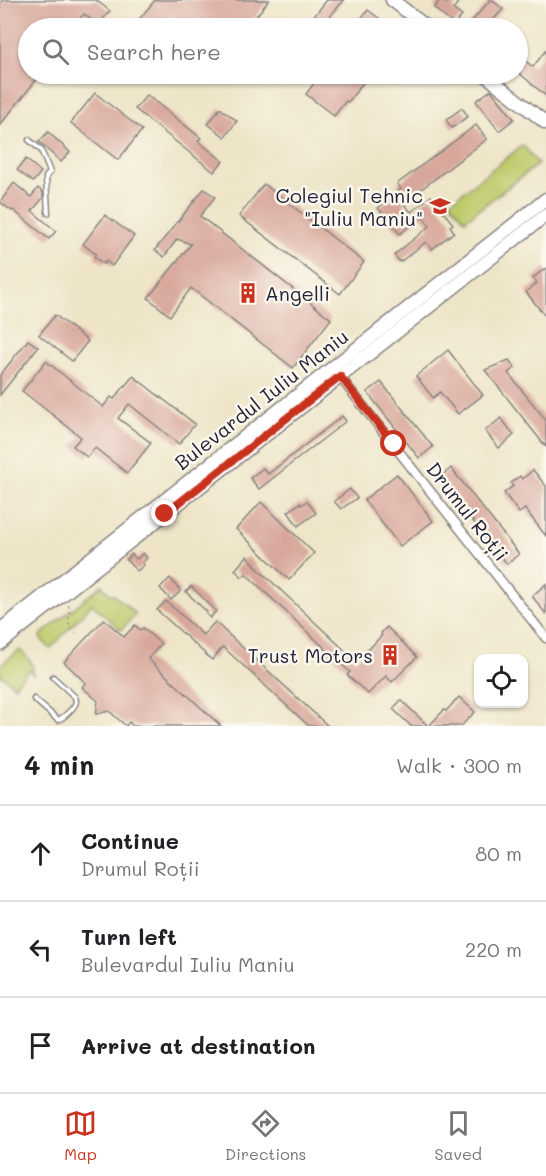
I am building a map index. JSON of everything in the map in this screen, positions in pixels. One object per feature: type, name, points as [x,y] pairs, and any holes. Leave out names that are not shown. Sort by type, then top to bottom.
[{"type":"main road","points":[[392,0],[415,18]]},
{"type":"main road","points":[[497,84],[546,123]]},
{"type":"main road","name":"Bulevardul Iuliu Maniu","points":[[6,632],[155,508],[546,199]]},
{"type":"main road","name":"Bulevardul Iuliu Maniu","points":[[6,632],[146,529],[546,215]]},
{"type":"main road","points":[[491,258],[498,247],[525,224],[522,217]]},
{"type":"main road","points":[[146,529],[155,508]]},
{"type":"street","name":"Drumul Roții","points":[[340,376],[546,638]]},
{"type":"lane","points":[[29,140],[41,150],[50,172],[46,177],[48,213]]},
{"type":"lane","points":[[33,699],[58,720],[62,719],[75,705],[75,697],[53,677]]},
{"type":"path","points":[[69,605],[68,623],[76,634]]},
{"type":"green space","points":[[523,145],[538,164],[465,220],[450,202]]},
{"type":"green space","points":[[102,585],[136,614],[121,630],[92,604],[50,649],[40,638],[42,634]]},
{"type":"green space","points":[[20,650],[32,664],[33,675],[29,670],[14,686],[0,676],[0,665]]},
{"type":"building","points":[[3,0],[96,0],[110,11],[104,18],[89,18],[84,14],[81,18],[18,18],[18,84],[33,84],[0,125],[0,3]]},
{"type":"building","points":[[155,0],[269,0],[255,18],[140,18]]},
{"type":"building","points":[[327,0],[344,0],[329,18],[312,18]]},
{"type":"building","points":[[440,0],[446,3],[448,0],[460,0],[453,9],[462,16],[446,18],[434,8]]},
{"type":"building","points":[[490,0],[503,9],[495,18],[475,18]]},
{"type":"building","points":[[368,10],[379,18],[361,18]]},
{"type":"building","points":[[546,50],[546,96],[528,81],[528,63],[533,67]]},
{"type":"building","points":[[314,84],[362,84],[334,116],[306,94]]},
{"type":"building","points":[[491,90],[514,119],[499,131],[476,101]]},
{"type":"building","points":[[95,93],[142,130],[118,160],[71,123]]},
{"type":"building","points":[[147,95],[201,138],[198,141],[223,161],[214,172],[135,109]]},
{"type":"building","points":[[220,108],[237,121],[225,137],[208,124]]},
{"type":"building","points":[[462,108],[468,116],[452,128],[446,120]]},
{"type":"building","points":[[476,125],[487,139],[403,203],[411,212],[431,196],[453,224],[450,226],[454,232],[432,249],[426,242],[400,262],[394,255],[430,226],[422,216],[400,234],[378,208],[401,189],[397,184]]},
{"type":"building","points":[[48,132],[70,152],[61,162],[39,142]]},
{"type":"building","points":[[26,159],[41,172],[33,182],[17,170]]},
{"type":"building","points":[[14,183],[31,197],[38,188],[43,192],[43,198],[32,211],[56,231],[49,239],[0,202]]},
{"type":"building","points":[[264,184],[364,262],[340,294],[239,216]]},
{"type":"building","name":"Angelli","points":[[204,189],[215,197],[200,216],[331,319],[293,368],[191,288],[170,316],[148,298],[191,244],[177,239],[164,257],[155,250]]},
{"type":"building","points":[[105,215],[134,236],[112,266],[94,257],[96,254],[83,244]]},
{"type":"building","points":[[546,268],[546,317],[526,292],[537,283],[533,278]]},
{"type":"building","points":[[55,315],[88,341],[72,361],[39,335]]},
{"type":"building","points":[[28,340],[38,347],[0,395],[0,375]]},
{"type":"building","points":[[448,350],[483,395],[458,414],[440,392],[433,398],[416,376]]},
{"type":"building","points":[[509,360],[515,368],[508,373],[546,420],[546,447],[485,370]]},
{"type":"building","points":[[46,361],[103,407],[111,397],[114,399],[133,376],[195,424],[179,444],[129,404],[118,418],[151,443],[127,473],[95,448],[87,457],[73,446],[81,437],[22,391]]},
{"type":"building","points":[[381,382],[433,447],[419,458],[367,392]]},
{"type":"building","points":[[342,416],[346,421],[259,489],[250,478],[263,468],[268,474]]},
{"type":"building","points":[[501,418],[514,435],[499,448],[485,431]]},
{"type":"building","points":[[451,468],[519,554],[507,564],[439,478]]},
{"type":"building","points":[[533,470],[546,486],[546,536],[525,509],[519,513],[504,493],[513,486],[511,483],[520,476],[522,479]]},
{"type":"building","points":[[397,474],[433,521],[400,546],[364,500]]},
{"type":"building","points":[[350,489],[357,498],[341,509],[334,501]]},
{"type":"building","points":[[307,501],[316,513],[298,526],[288,512]]},
{"type":"building","points":[[261,502],[314,553],[289,580],[236,529]]},
{"type":"building","points":[[143,553],[147,558],[142,563],[144,565],[137,571],[126,560],[132,554],[137,559]]},
{"type":"building","points":[[247,556],[355,660],[369,649],[387,627],[417,657],[392,682],[386,676],[368,694],[347,675],[350,672],[246,574],[242,577],[235,570]]},
{"type":"building","points":[[170,578],[181,591],[171,600],[160,588]]},
{"type":"building","points":[[546,584],[546,614],[532,596]]},
{"type":"building","points":[[191,586],[216,611],[210,618],[207,612],[186,592]]},
{"type":"building","points":[[166,601],[203,635],[215,622],[328,726],[309,726],[223,647],[212,660],[157,610]]},
{"type":"building","points":[[104,619],[124,637],[135,625],[140,630],[143,628],[161,644],[148,659],[221,726],[133,726],[129,722],[126,726],[109,711],[96,714],[98,701],[82,687],[86,683],[64,662]]},
{"type":"building","points":[[459,697],[475,712],[461,726],[429,726],[444,710],[446,711]]},
{"type":"building","points":[[401,700],[428,726],[411,726],[393,709]]},
{"type":"place","name":"Colegiul Tehnic \"Iuliu Maniu\"","points":[[440,206]]},
{"type":"place","name":"Angelli","points":[[248,293]]},
{"type":"place","name":"Trust Motors","points":[[390,655]]},
{"type":"route","points":[[165,514],[340,376],[394,444]]}]
